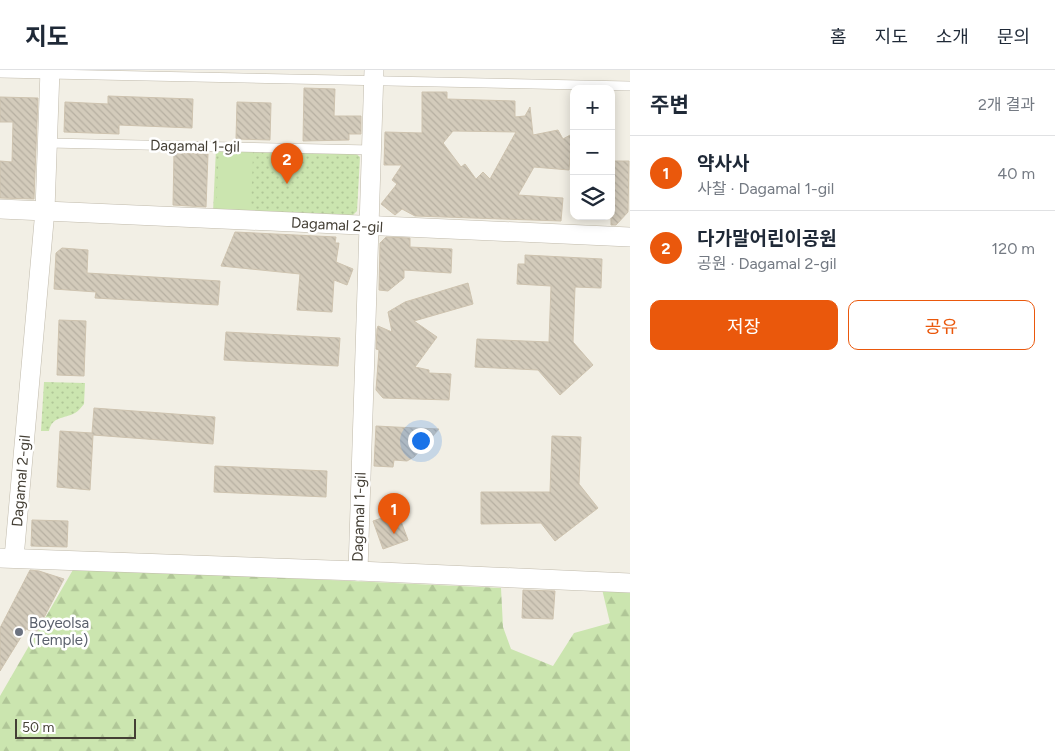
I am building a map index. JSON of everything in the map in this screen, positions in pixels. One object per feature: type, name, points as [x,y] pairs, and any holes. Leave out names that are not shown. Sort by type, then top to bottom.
[{"type":"street","name":"Dagamal 2-gil","points":[[7,558],[45,210],[49,142],[50,72]]},
{"type":"street","name":"Dagamal 1-gil","points":[[7,558],[358,570],[373,76]]},
{"type":"street","name":"Dagamal 2-gil","points":[[0,209],[630,237]]},
{"type":"street","points":[[358,570],[630,583]]},
{"type":"lane","points":[[0,73],[373,76],[630,86]]},
{"type":"lane","name":"Dagamal 1-gil","points":[[49,142],[371,150]]},
{"type":"green space","points":[[216,149],[355,153],[360,157],[357,211],[352,216],[213,212]]},
{"type":"green space","points":[[219,151],[253,152],[251,210],[216,209]]},
{"type":"green space","points":[[44,382],[85,383],[84,404],[75,413],[56,420],[49,431],[41,431]]},
{"type":"green space","points":[[74,568],[501,588],[503,627],[511,649],[553,666],[574,633],[610,623],[602,589],[630,591],[630,751],[0,751],[0,696]]},
{"type":"building","points":[[304,88],[335,89],[334,116],[361,116],[361,134],[349,134],[349,140],[303,141]]},
{"type":"building","points":[[422,92],[447,92],[447,99],[515,101],[515,117],[525,116],[530,107],[533,135],[558,130],[563,139],[570,135],[569,170],[534,167],[518,195],[563,198],[561,221],[415,216],[402,209],[395,215],[381,204],[397,184],[392,180],[402,165],[384,165],[385,132],[422,133]],"holes":[[[453,131],[516,132],[490,179],[483,172],[476,179],[465,164],[461,167],[443,143]]]},
{"type":"building","points":[[108,96],[193,99],[192,128],[119,125],[119,134],[64,132],[65,102],[108,104]]},
{"type":"building","points":[[0,97],[38,98],[34,199],[0,198],[0,161],[12,162],[13,122],[0,122]]},
{"type":"building","points":[[237,102],[271,103],[270,140],[236,139]]},
{"type":"building","points":[[174,153],[208,154],[206,207],[173,205]]},
{"type":"building","points":[[615,161],[629,161],[628,212],[616,225],[611,225],[611,220],[615,220]]},
{"type":"building","points":[[235,232],[336,237],[335,243],[339,243],[336,262],[353,269],[347,285],[334,280],[332,312],[297,310],[300,274],[221,266]]},
{"type":"building","points":[[386,237],[410,238],[410,247],[452,249],[451,273],[404,270],[404,278],[388,291],[379,290],[380,243]]},
{"type":"building","points":[[62,248],[88,250],[87,273],[220,281],[218,305],[95,298],[96,292],[54,289],[56,253]]},
{"type":"building","points":[[525,255],[602,259],[601,288],[575,287],[573,342],[593,365],[560,395],[538,370],[475,367],[477,339],[549,342],[551,286],[517,284],[518,264],[525,264]]},
{"type":"building","points":[[468,283],[473,304],[414,321],[437,337],[415,367],[429,370],[429,373],[451,374],[449,400],[383,398],[376,390],[379,350],[376,349],[377,329],[378,326],[392,332],[388,312],[405,302]]},
{"type":"building","points":[[59,320],[86,321],[84,376],[57,375]]},
{"type":"building","points":[[226,332],[340,338],[338,366],[224,360]]},
{"type":"building","points":[[94,408],[215,417],[213,444],[93,435],[90,490],[57,487],[60,431],[92,433]]},
{"type":"building","points":[[376,426],[439,429],[414,457],[407,461],[394,460],[393,467],[374,466]]},
{"type":"building","points":[[552,436],[581,437],[579,484],[598,508],[555,541],[541,523],[481,524],[481,492],[550,492]]},
{"type":"building","points":[[215,466],[327,471],[326,497],[214,492]]},
{"type":"building","points":[[396,513],[399,516],[408,540],[383,549],[373,521]]},
{"type":"building","points":[[32,520],[68,521],[67,547],[31,546]]},
{"type":"building","points":[[30,570],[64,579],[36,633],[26,629],[0,671],[0,628]]},
{"type":"building","points":[[523,590],[555,591],[553,619],[522,618]]},
{"type":"place","name":"다가말어린이공원","points":[[287,184]]},
{"type":"place","name":"약사사","points":[[394,534]]},
{"type":"place","name":"Boyeolsa (Temple)","points":[[19,632]]}]
